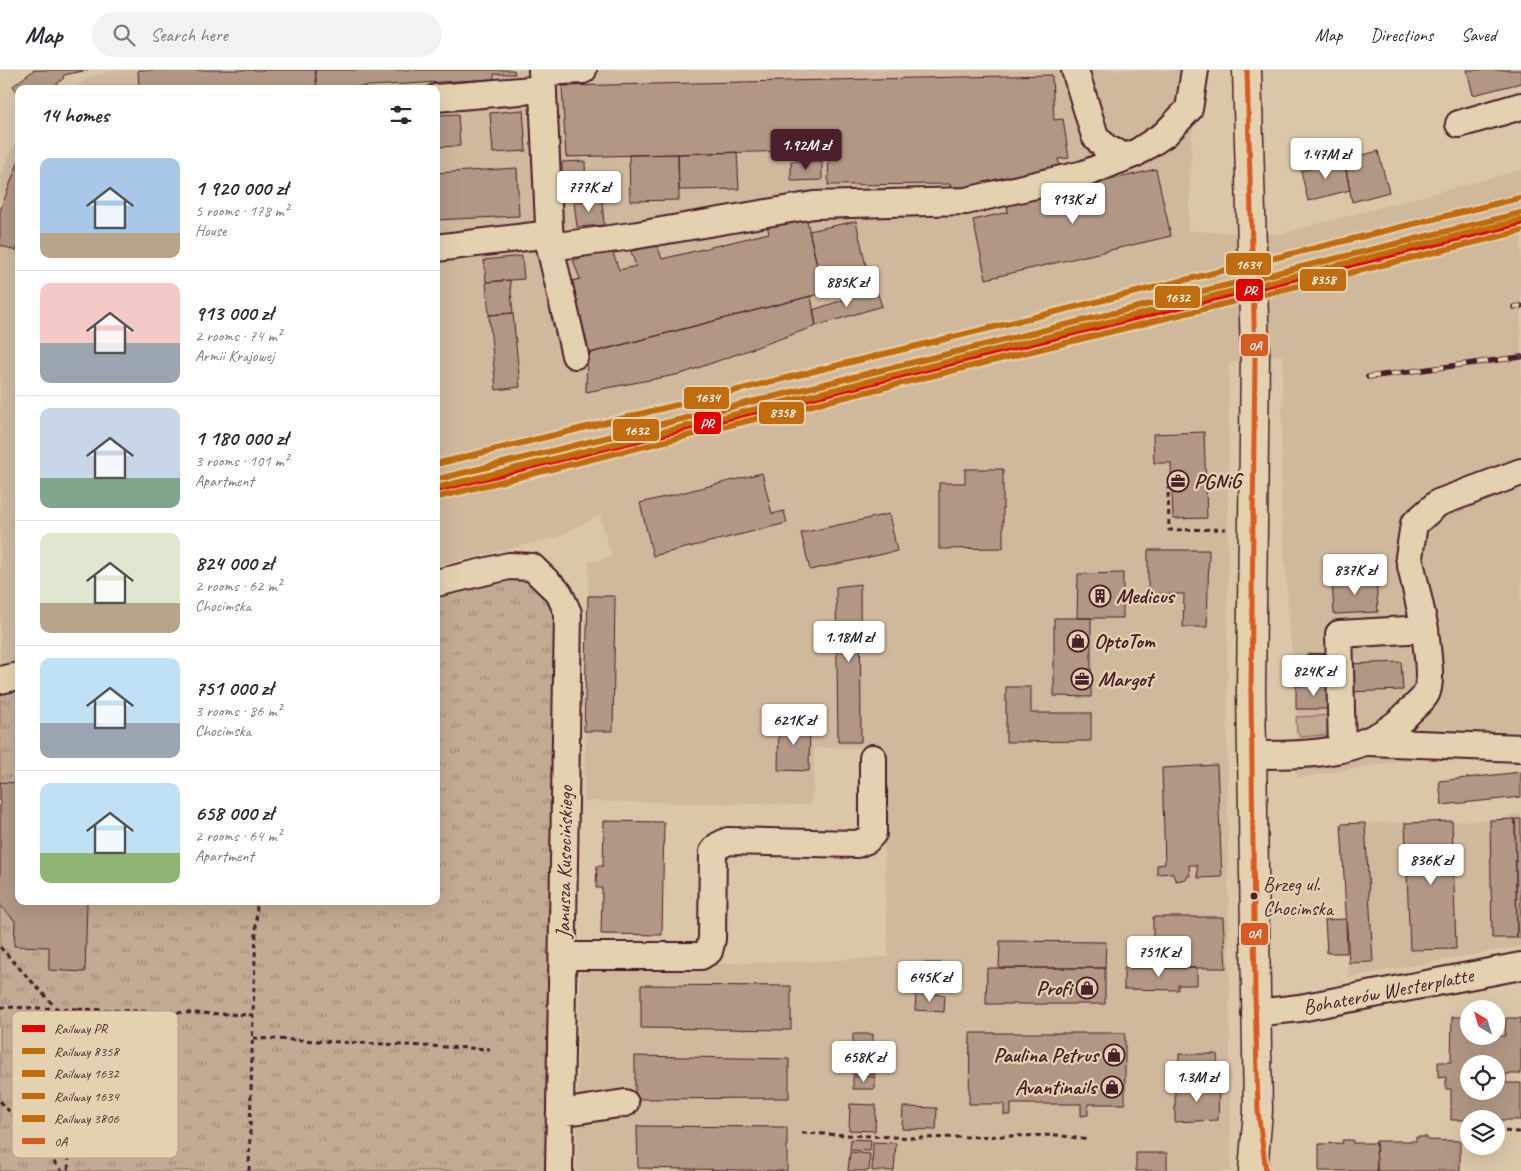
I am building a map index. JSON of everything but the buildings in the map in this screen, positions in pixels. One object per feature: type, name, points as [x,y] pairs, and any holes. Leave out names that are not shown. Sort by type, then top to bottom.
[{"type":"main road","points":[[1247,70],[1255,355],[1252,755],[1255,1013],[1258,1111],[1266,1171]]},
{"type":"main road","points":[[1253,1171],[1258,1111]]},
{"type":"street","points":[[440,97],[583,70]]},
{"type":"street","points":[[1075,70],[1096,136],[1106,148],[1126,157]]},
{"type":"street","points":[[440,248],[632,236],[814,205],[966,201],[1084,174],[1126,157],[1165,134],[1189,109],[1195,70]]},
{"type":"street","points":[[542,77],[550,240],[575,355]]},
{"type":"street","points":[[1459,124],[1521,106]]},
{"type":"street","points":[[1368,742],[1402,720],[1426,694],[1428,674],[1425,629],[1410,557],[1414,524],[1438,503],[1521,472]]},
{"type":"street","name":"Janusza Kusocińskiego","points":[[440,581],[509,566],[532,567],[559,593],[568,613],[559,1171]]},
{"type":"street","points":[[1342,749],[1339,634],[1425,629]]},
{"type":"street","points":[[1312,668],[1340,668]]},
{"type":"street","points":[[0,680],[15,677]]},
{"type":"street","points":[[1252,755],[1317,755],[1368,742],[1521,748]]},
{"type":"street","points":[[563,956],[701,956],[709,951],[712,939],[713,852],[718,846],[728,841],[857,844],[867,840],[873,833],[873,758]]},
{"type":"street","name":"Bohaterów Westerplatte","points":[[1255,1013],[1300,1008],[1521,966]]},
{"type":"street","points":[[560,1113],[625,1103]]},
{"type":"path","points":[[1206,481],[1230,482]]},
{"type":"path","points":[[1172,488],[1168,488],[1169,530],[1231,528]]},
{"type":"path","points":[[249,1171],[257,905]]},
{"type":"path","points":[[0,947],[58,1009]]},
{"type":"path","points":[[0,1007],[136,1011]]},
{"type":"path","points":[[178,1012],[253,1015]]},
{"type":"path","points":[[253,1038],[490,1049]]},
{"type":"path","points":[[0,1101],[12,1115]]},
{"type":"path","points":[[1505,1132],[1521,1132]]},
{"type":"path","points":[[802,1133],[916,1138],[1056,1136],[1089,1140]]},
{"type":"path","points":[[50,1158],[62,1171]]},
{"type":"path","points":[[68,1171],[69,1158]]},
{"type":"shaded area","points":[[116,70],[1204,70],[1192,135],[1188,231],[1280,234],[1521,170],[1521,741],[1297,778],[1296,709],[1281,509],[1283,354],[1229,363],[1227,731],[1231,1171],[576,1171],[580,967],[817,961],[888,957],[881,747],[814,748],[814,787],[810,805],[584,801],[589,562],[611,557],[600,515],[558,537],[440,565],[440,85],[78,85],[90,77]]},
{"type":"shaded area","points":[[15,144],[15,664],[0,667],[0,176]]},
{"type":"shaded area","points":[[1521,813],[1521,946],[1349,977],[1341,824],[1493,820]]},
{"type":"green space","points":[[532,567],[559,593],[559,1171],[0,1171],[0,680],[15,677],[15,905],[440,905],[440,586]]},
{"type":"green space","points":[[1335,715],[1337,725],[1324,735],[1301,737],[1297,733],[1296,717]]},
{"type":"railway","points":[[1514,307],[1521,306]]},
{"type":"railway","points":[[1368,377],[1521,357]]},
{"type":"rail line","name":"1634","points":[[440,463],[1519,198]]},
{"type":"rail line","name":"1632","points":[[440,479],[1521,213]]},
{"type":"rail line","name":"3806","points":[[440,487],[1521,220]]},
{"type":"rail line","name":"PR","points":[[440,489],[1521,223]]},
{"type":"rail line","name":"8358","points":[[440,497],[1521,231]]},
{"type":"transit line","name":"0A","points":[[1247,70],[1255,355],[1251,692],[1255,996],[1258,1111],[1266,1171]]},
{"type":"place","name":"PGNiG","points":[[1178,481]]},
{"type":"place","name":"Medicus","points":[[1100,596]]},
{"type":"place","name":"OptoTom","points":[[1078,641]]},
{"type":"place","name":"Margot","points":[[1082,679]]},
{"type":"place","name":"Brzeg ul. Chocimska","points":[[1254,896]]},
{"type":"place","name":"Profi","points":[[1087,988]]},
{"type":"place","name":"Paulina Petrus","points":[[1114,1055]]},
{"type":"place","name":"Avantinails","points":[[1112,1087]]}]
